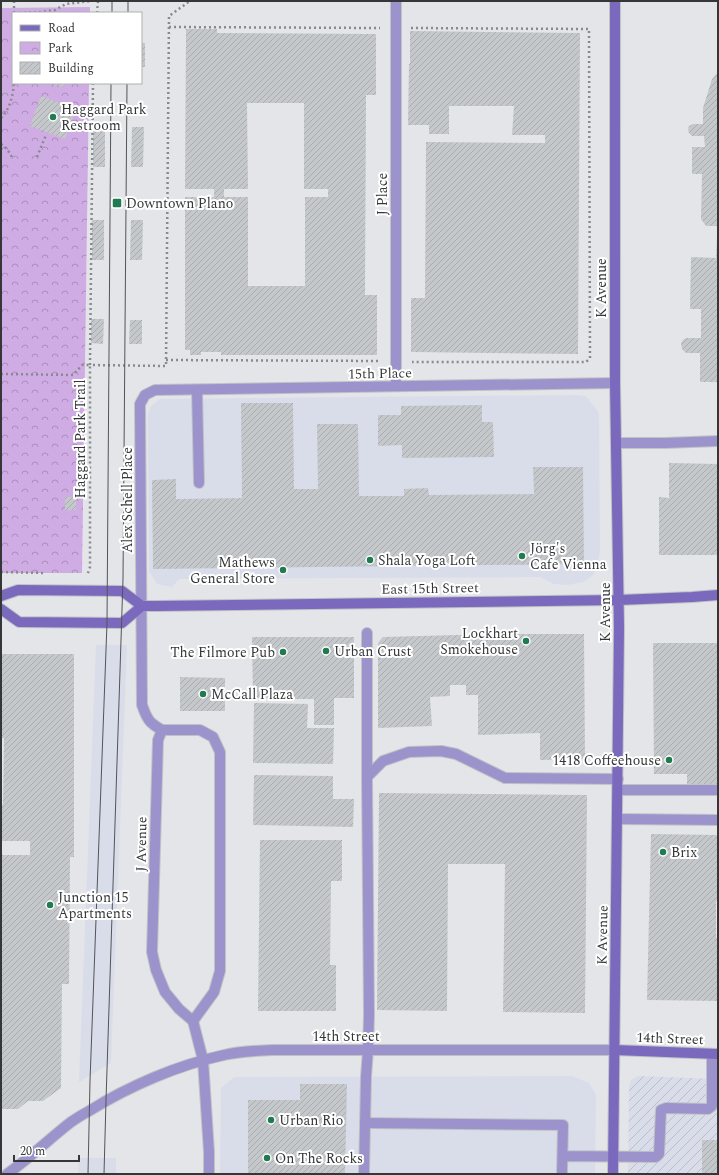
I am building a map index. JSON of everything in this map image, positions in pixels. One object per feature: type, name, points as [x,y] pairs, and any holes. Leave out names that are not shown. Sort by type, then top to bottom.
[{"type":"main road","name":"K Avenue","points":[[613,1174],[618,819],[619,600],[615,383],[615,1]]},
{"type":"main road","points":[[1,596],[18,590],[122,591],[142,606],[122,623],[19,622],[1,609]]},
{"type":"main road","name":"East 15th Street","points":[[142,606],[619,600],[718,595]]},
{"type":"main road","name":"14th Street","points":[[615,1050],[715,1054]]},
{"type":"street","name":"J Place","points":[[396,1],[396,386]]},
{"type":"street","name":"15th Place","points":[[146,396],[155,390],[615,383]]},
{"type":"street","points":[[197,390],[199,483]]},
{"type":"street","name":"Alex Schell Place","points":[[142,606],[140,404],[146,396]]},
{"type":"street","points":[[616,443],[718,441]]},
{"type":"street","points":[[142,606],[142,705],[147,719],[154,726],[162,730],[200,730],[213,737],[220,752],[220,971],[214,992],[193,1021],[203,1060],[209,1174]]},
{"type":"street","points":[[364,1174],[369,1015],[367,633]]},
{"type":"street","name":"J Avenue","points":[[162,730],[158,740],[152,952],[156,970],[165,992],[179,1009],[193,1021]]},
{"type":"street","points":[[367,777],[382,761],[409,752],[441,750],[456,754],[504,778],[618,779]]},
{"type":"street","points":[[618,790],[718,790]]},
{"type":"street","points":[[618,819],[718,820]]},
{"type":"street","name":"14th Street","points":[[7,1174],[26,1161],[72,1121],[106,1100],[142,1082],[203,1060],[245,1051],[615,1050]]},
{"type":"street","points":[[563,1156],[656,1157],[659,1154],[661,1110],[666,1108],[708,1109],[712,1106],[715,1054]]},
{"type":"street","points":[[365,1123],[563,1125],[562,1174]]},
{"type":"path","points":[[14,1],[14,12]]},
{"type":"path","points":[[40,12],[55,10],[66,4],[91,1]]},
{"type":"path","points":[[97,12],[98,1]]},
{"type":"path","points":[[185,1],[189,2]]},
{"type":"path","points":[[93,84],[90,365],[166,366],[168,16],[189,2]]},
{"type":"path","points":[[168,27],[589,29],[590,358],[586,362],[409,362]]},
{"type":"path","points":[[1,118],[9,106],[13,94],[14,84]]},
{"type":"path","points":[[37,157],[46,135]]},
{"type":"path","points":[[1,144],[7,149],[12,157]]},
{"type":"path","points":[[166,360],[383,361]]},
{"type":"path","name":"Haggard Park Trail","points":[[1,374],[73,375],[82,365],[90,365],[90,566],[86,580]]},
{"type":"shaded area","points":[[586,396],[599,413],[600,551],[594,574],[583,582],[567,585],[554,584],[540,577],[179,579],[172,587],[157,584],[149,571],[148,414],[151,406],[160,399]]},
{"type":"shaded area","points":[[96,645],[127,645],[111,1063],[79,1082]]},
{"type":"shaded area","points":[[572,1076],[589,1083],[596,1095],[595,1174],[220,1174],[221,1088],[234,1077]]},
{"type":"shaded area","points":[[638,1076],[718,1079],[718,1174],[628,1174],[629,1088],[631,1080]]},
{"type":"shaded area","points":[[79,1158],[116,1158],[116,1174],[78,1174]]},
{"type":"green space","points":[[90,7],[90,12],[12,12],[12,84],[89,84],[82,573],[1,573],[1,8]]},
{"type":"building","points":[[186,29],[217,29],[217,33],[376,34],[376,95],[366,95],[365,295],[377,295],[377,355],[221,355],[221,352],[201,352],[201,355],[190,355],[190,350],[185,350],[185,197],[214,197],[214,189],[185,189]],"holes":[[[247,103],[304,103],[304,189],[328,189],[328,197],[305,197],[305,286],[248,286],[248,197],[224,197],[224,189],[248,189]]]},
{"type":"building","points":[[410,31],[580,33],[578,354],[411,352],[411,298],[425,298],[426,142],[545,143],[545,135],[512,135],[514,106],[449,106],[449,134],[429,134],[429,125],[408,125]]},
{"type":"building","points":[[142,43],[145,43],[145,67],[142,67]]},
{"type":"building","points":[[718,72],[718,226],[706,226],[701,219],[702,174],[692,174],[692,147],[705,147],[704,136],[692,136],[688,130],[689,126],[693,124],[703,124],[703,108],[712,79]]},
{"type":"building","points":[[51,84],[65,84],[64,87]]},
{"type":"building","name":"Haggard Park Restroom","points":[[41,96],[76,109],[65,139],[30,126]]},
{"type":"building","points":[[93,127],[105,127],[105,167],[93,167]]},
{"type":"building","points":[[132,127],[144,127],[143,167],[131,167]]},
{"type":"building","points":[[92,220],[104,220],[104,260],[92,260]]},
{"type":"building","points":[[131,220],[143,220],[142,260],[130,260]]},
{"type":"building","points":[[717,236],[718,382],[700,382],[700,353],[686,353],[682,349],[681,343],[686,338],[701,338],[701,309],[690,309],[691,257],[716,258]]},
{"type":"building","points":[[91,319],[104,319],[103,344],[91,343]]},
{"type":"building","points":[[130,320],[142,320],[142,344],[129,344]]},
{"type":"building","points":[[241,403],[293,403],[294,489],[318,489],[317,424],[358,424],[359,496],[404,496],[404,489],[428,488],[429,495],[534,494],[533,467],[583,467],[584,564],[153,569],[152,480],[176,479],[176,499],[242,498]]},
{"type":"building","points":[[482,405],[482,422],[493,422],[494,457],[402,458],[402,445],[378,446],[378,415],[401,415],[401,406]]},
{"type":"building","points":[[669,463],[718,464],[718,555],[659,555],[659,497],[669,498]]},
{"type":"building","points":[[65,497],[76,497],[76,510],[65,510]]},
{"type":"building","points":[[496,634],[584,634],[585,759],[540,760],[540,733],[478,735],[478,695],[466,695],[466,685],[450,685],[450,696],[430,697],[432,726],[378,728],[378,643],[383,637]]},
{"type":"building","points":[[252,637],[354,637],[354,698],[334,698],[334,725],[314,725],[314,699],[253,699]]},
{"type":"building","points":[[653,643],[718,643],[718,784],[687,784],[687,774],[654,774]]},
{"type":"building","name":"Junction 15 Apartments","points":[[1,654],[74,654],[74,857],[70,857],[69,984],[62,984],[61,1088],[43,1101],[28,1101],[18,1109],[1,1109],[1,855],[30,855],[30,841],[1,841],[4,738],[1,738]]},
{"type":"building","name":"McCall Plaza","points":[[180,677],[225,678],[225,711],[180,711]]},
{"type":"building","points":[[254,703],[308,704],[307,728],[334,728],[333,764],[253,763]]},
{"type":"building","points":[[254,775],[333,776],[333,799],[354,799],[353,827],[253,825]]},
{"type":"building","points":[[379,793],[587,795],[585,1013],[503,1012],[505,864],[448,864],[447,1011],[377,1010]]},
{"type":"building","points":[[651,834],[718,835],[718,901],[716,901],[716,938],[718,938],[718,1001],[647,1000]]},
{"type":"building","points":[[260,840],[342,840],[342,881],[331,881],[330,965],[336,965],[336,1011],[258,1011]]},
{"type":"building","points":[[300,1084],[347,1084],[345,1174],[248,1174],[248,1100],[300,1100]]},
{"type":"building","points":[[702,1140],[718,1140],[718,1174],[702,1174]]},
{"type":"tram line","points":[[112,1],[112,12]]},
{"type":"tram line","points":[[128,1],[128,12]]},
{"type":"tram line","points":[[88,1174],[90,1081],[107,623],[111,84]]},
{"type":"tram line","points":[[104,1174],[123,579],[127,84]]},
{"type":"place","name":"Haggard Park Restroom","points":[[53,117]]},
{"type":"place","name":"Downtown Plano","points":[[117,203]]},
{"type":"place","name":"Jörg's Cafe Vienna","points":[[522,556]]},
{"type":"place","name":"Shala Yoga Loft","points":[[370,560]]},
{"type":"place","name":"Mathews General Store","points":[[283,570]]},
{"type":"place","name":"Lockhart Smokehouse","points":[[526,641]]},
{"type":"place","name":"Urban Crust","points":[[326,651]]},
{"type":"place","name":"The Filmore Pub","points":[[283,652]]},
{"type":"place","name":"McCall Plaza","points":[[203,694]]},
{"type":"place","name":"1418 Coffeehouse","points":[[669,760]]},
{"type":"place","name":"Brix","points":[[663,852]]},
{"type":"place","name":"Junction 15 Apartments","points":[[50,905]]},
{"type":"place","name":"Urban Rio","points":[[271,1120]]},
{"type":"place","name":"On The Rocks","points":[[267,1158]]}]
